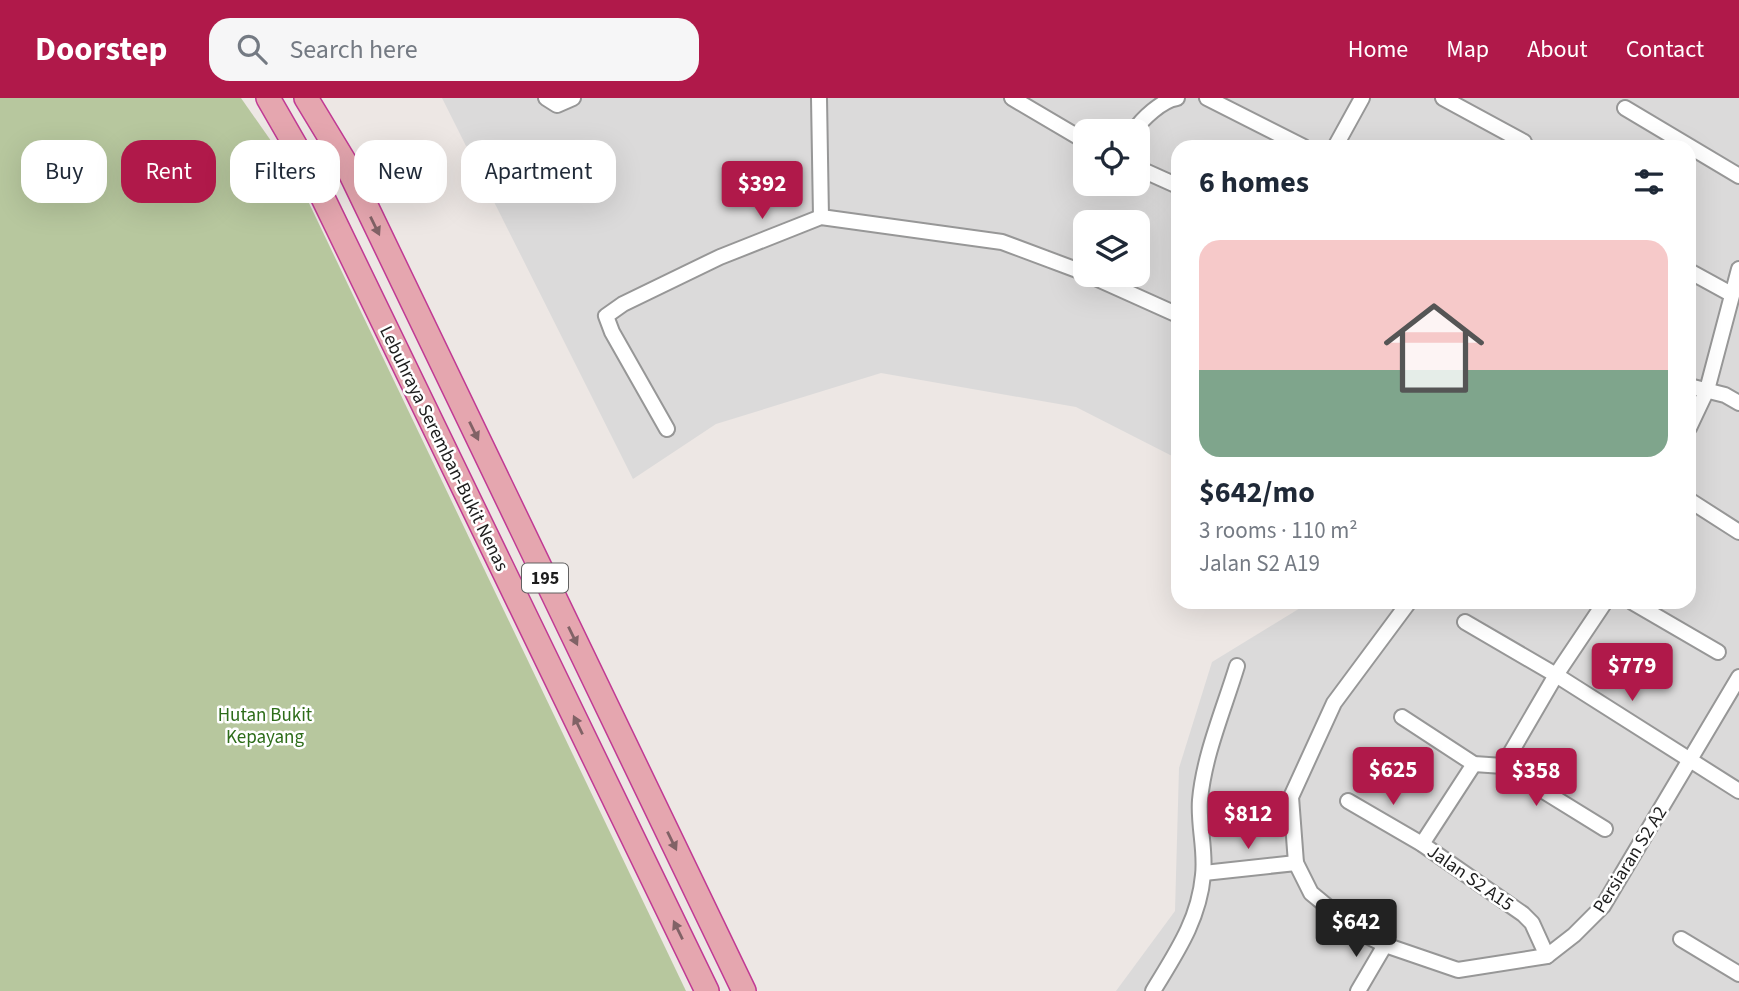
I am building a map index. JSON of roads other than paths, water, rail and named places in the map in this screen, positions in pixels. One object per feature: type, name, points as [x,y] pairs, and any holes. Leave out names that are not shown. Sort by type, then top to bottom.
[{"type":"highway","name":"Lebuhraya Seremban-Bukit Nenas","points":[[268,98],[316,183],[707,991]]},
{"type":"highway","name":"Lebuhraya Seremban-Bukit Nenas","points":[[306,98],[346,164],[744,991]]},
{"type":"street","points":[[546,98],[557,105],[573,98]]},
{"type":"street","points":[[819,98],[821,217]]},
{"type":"street","points":[[1012,98],[1073,134]]},
{"type":"street","points":[[1144,119],[1171,99],[1177,98]]},
{"type":"street","points":[[1207,98],[1290,140]]},
{"type":"street","points":[[1339,140],[1362,98]]},
{"type":"street","points":[[1443,98],[1520,140]]},
{"type":"street","points":[[1625,108],[1679,140]]},
{"type":"street","points":[[1696,150],[1739,176]]},
{"type":"street","points":[[1150,173],[1171,183]]},
{"type":"street","points":[[667,429],[612,332],[606,316],[623,304],[720,257],[821,217],[1002,242],[1073,269]]},
{"type":"street","points":[[1696,412],[1706,390],[1738,272]]},
{"type":"street","points":[[1696,275],[1731,294]]},
{"type":"street","points":[[1116,287],[1171,312]]},
{"type":"street","points":[[1696,388],[1739,403]]},
{"type":"street","points":[[1696,504],[1739,532]]},
{"type":"street","name":"Persiaran S2 A2","points":[[1404,609],[1334,703],[1291,797],[1296,863],[1311,893],[1357,931],[1385,945],[1458,970],[1547,956],[1574,935],[1603,906],[1739,677]]},
{"type":"street","points":[[1503,766],[1556,674],[1600,609]]},
{"type":"street","points":[[1644,609],[1718,652]]},
{"type":"street","points":[[1465,622],[1556,674],[1739,791]]},
{"type":"street","points":[[1153,991],[1191,928],[1203,873],[1199,802],[1203,778],[1237,666]]},
{"type":"street","points":[[1402,717],[1474,764],[1503,766],[1605,829]]},
{"type":"street","name":"Jalan S2 A15","points":[[1474,764],[1422,844],[1523,914],[1532,923],[1547,956]]},
{"type":"street","points":[[1348,801],[1422,844]]},
{"type":"street","points":[[1203,873],[1296,863]]},
{"type":"street","points":[[1681,939],[1739,974]]},
{"type":"street","points":[[1358,991],[1385,945]]},
{"type":"park label","name":"Hutan Bukit Kepayang","points":[[265,725]]}]
